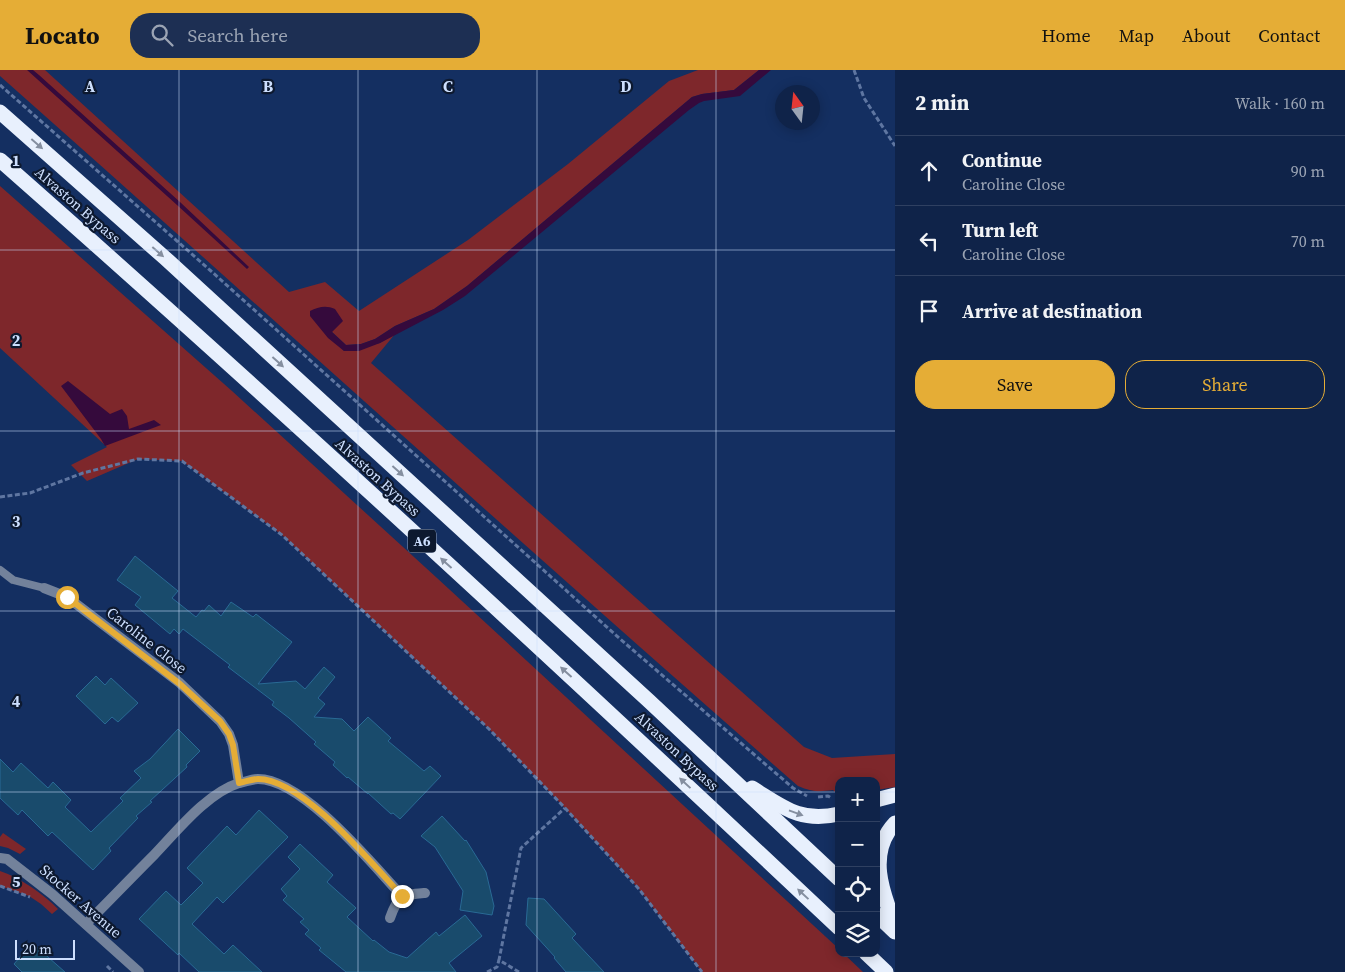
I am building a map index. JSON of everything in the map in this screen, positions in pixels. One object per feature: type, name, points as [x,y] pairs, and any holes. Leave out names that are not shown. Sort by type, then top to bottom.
[{"type":"highway","name":"Alvaston Bypass","points":[[0,112],[165,258],[724,770],[835,875]]},
{"type":"highway","name":"Alvaston Bypass","points":[[0,160],[135,278],[616,718],[835,924]]},
{"type":"highway","points":[[724,770],[784,808],[800,815],[823,817],[835,808]]},
{"type":"highway","points":[[880,799],[895,795]]},
{"type":"highway","points":[[895,823],[880,848],[879,864],[881,883],[895,925]]},
{"type":"highway","points":[[880,918],[895,932]]},
{"type":"highway","points":[[870,957],[886,972]]},
{"type":"street","name":"Caroline Close","points":[[44,588],[67,597],[180,684],[220,721],[229,734],[233,745],[239,783]]},
{"type":"street","points":[[86,924],[218,792],[229,786],[258,779],[283,786],[308,802],[365,855],[402,896]]},
{"type":"street","name":"Stocker Avenue","points":[[0,858],[7,859],[52,894],[140,972]]},
{"type":"street","points":[[390,918],[394,906],[402,896],[425,893]]},
{"type":"lane","points":[[0,570],[13,580],[44,588]]},
{"type":"path","points":[[854,70],[864,98],[895,146]]},
{"type":"path","points":[[0,85],[211,270],[619,638],[793,788],[810,798],[828,796],[835,806]]},
{"type":"path","points":[[0,498],[30,492],[83,473],[138,459],[182,461],[282,535],[488,729],[565,808],[639,889],[702,972]]},
{"type":"path","points":[[487,972],[497,967],[499,960],[521,848],[565,808]]},
{"type":"path","points":[[0,886],[35,900]]},
{"type":"path","points":[[499,960],[519,972]]},
{"type":"path","points":[[102,961],[113,972]]},
{"type":"shaded area","points":[[0,70],[45,70],[289,292],[325,282],[359,311],[468,240],[568,164],[669,81],[698,70],[759,70],[734,90],[692,97],[467,286],[434,309],[395,326],[375,339],[361,344],[346,345],[311,310],[344,351],[380,343],[395,334],[371,363],[804,747],[832,758],[895,754],[895,787],[880,789],[880,777],[835,777],[835,792],[833,790],[816,791],[798,786],[0,76]]},
{"type":"shaded area","points":[[27,70],[33,70],[39,75],[249,267],[247,269]]},
{"type":"shaded area","points":[[759,70],[771,70],[740,96],[704,101],[689,110],[465,296],[443,310],[380,343],[359,351],[344,351],[328,338],[310,316],[310,311],[319,308],[328,307],[335,309],[343,321],[332,332],[346,345],[361,344],[375,339],[395,326],[434,309],[467,286],[692,97],[734,90]]},
{"type":"shaded area","points":[[0,186],[232,391],[835,945],[835,957],[847,957],[863,972],[702,972],[639,889],[565,808],[489,729],[282,535],[182,461],[138,459],[87,481],[71,465],[107,447],[0,348]]},
{"type":"shaded area","points":[[68,381],[110,414],[122,409],[127,416],[129,429],[154,420],[161,425],[105,446],[61,386]]},
{"type":"shaded area","points":[[3,833],[26,849],[20,854],[0,846],[0,837]]},
{"type":"shaded area","points":[[0,871],[31,887],[58,909],[52,914],[29,896],[0,886]]},
{"type":"building","points":[[135,556],[178,591],[172,598],[196,617],[209,605],[221,616],[231,602],[253,617],[256,614],[292,642],[258,684],[296,681],[305,689],[324,667],[335,677],[318,698],[325,704],[314,717],[342,719],[354,731],[368,717],[391,738],[388,741],[424,771],[430,766],[441,776],[400,819],[393,813],[391,814],[368,793],[347,778],[333,765],[335,762],[314,744],[316,742],[272,705],[274,702],[228,667],[230,665],[183,629],[179,634],[174,629],[170,634],[135,605],[141,597],[117,580]]},
{"type":"building","points":[[96,676],[105,685],[111,678],[138,703],[118,722],[112,717],[105,724],[76,696]]},
{"type":"building","points":[[178,729],[200,751],[186,765],[187,767],[136,816],[138,818],[109,848],[111,851],[93,870],[52,832],[48,836],[22,810],[18,815],[0,798],[0,759],[13,772],[21,763],[48,788],[53,782],[71,800],[65,807],[91,832],[123,801],[120,798],[141,778],[134,771],[150,759]]},
{"type":"building","points":[[259,810],[288,837],[223,903],[217,897],[192,924],[224,954],[233,945],[262,972],[199,972],[139,919],[166,891],[181,905],[203,883],[187,868],[227,826],[236,835]]},
{"type":"building","points":[[442,816],[466,840],[486,872],[494,906],[492,915],[460,910],[463,891],[435,847],[421,836]]},
{"type":"building","points":[[300,844],[333,875],[327,882],[356,908],[347,917],[373,941],[389,952],[407,958],[436,932],[439,936],[465,915],[482,936],[449,963],[456,972],[346,972],[319,950],[321,948],[305,934],[309,930],[300,922],[304,919],[283,900],[287,896],[281,889],[300,869],[288,857]]},
{"type":"building","points":[[528,898],[544,899],[576,934],[572,938],[604,972],[566,972],[526,925]]},
{"type":"building","points":[[32,943],[65,972],[22,972],[14,964]]},
{"type":"route","points":[[67,597],[180,684],[220,721],[229,734],[233,745],[239,783],[258,779],[283,786],[296,793],[334,825],[365,855],[402,896]]}]
